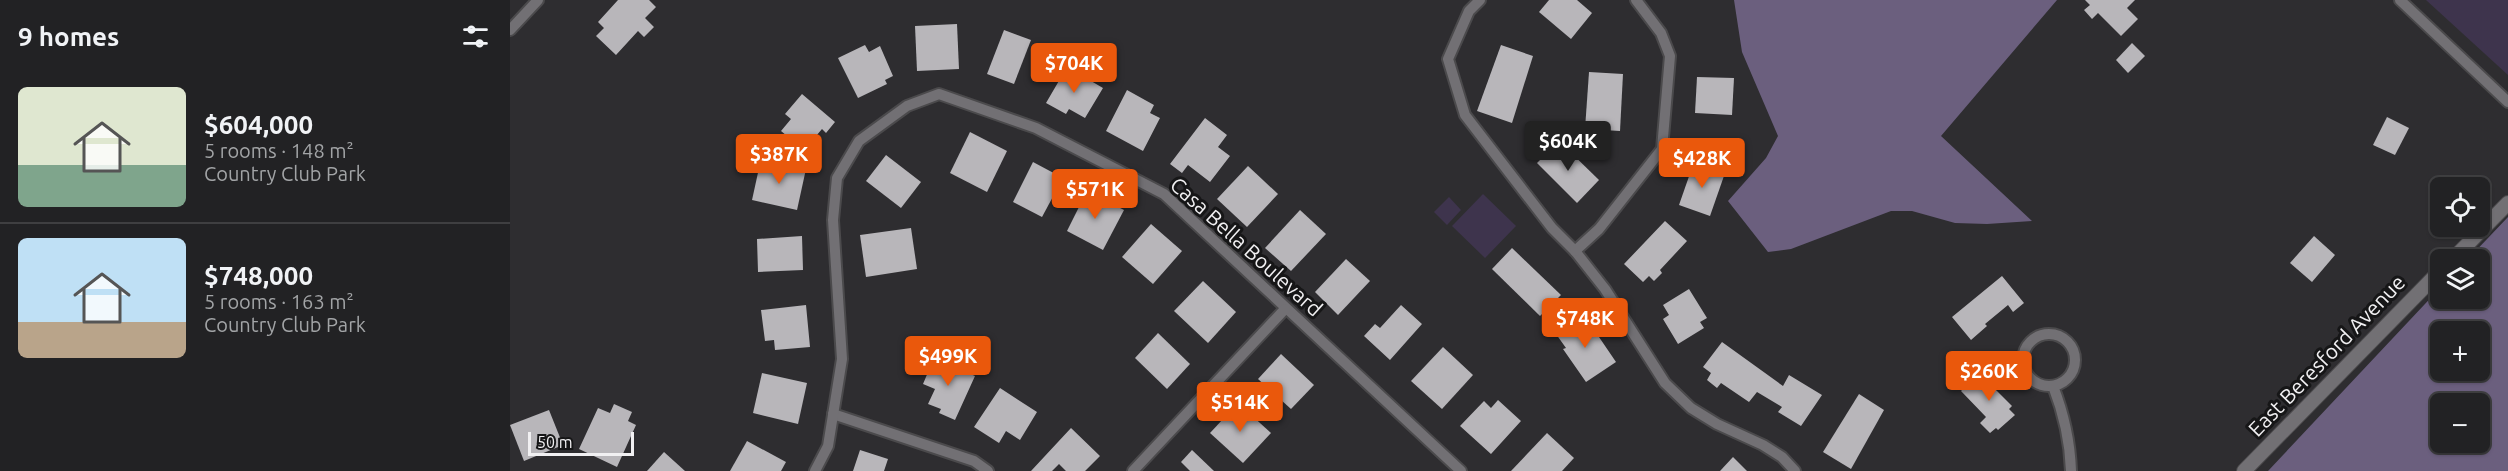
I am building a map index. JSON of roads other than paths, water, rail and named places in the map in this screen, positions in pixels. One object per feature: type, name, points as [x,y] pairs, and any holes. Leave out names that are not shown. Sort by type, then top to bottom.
[{"type":"street","points":[[510,30],[538,0]]},
{"type":"street","points":[[1480,0],[1469,11],[1448,59],[1466,116],[1552,228],[1575,251],[1605,290],[1665,383],[1691,408],[1717,424],[1763,444],[1782,457],[1794,471]]},
{"type":"street","points":[[1575,251],[1599,229],[1662,149],[1670,56],[1661,33],[1636,0]]},
{"type":"street","points":[[2400,0],[2508,102]]},
{"type":"street","name":"Casa Bella Boulevard","points":[[815,471],[828,446],[842,359],[832,220],[837,178],[859,141],[907,106],[939,94],[1036,128],[1164,194],[1461,471]]},
{"type":"street","points":[[2463,249],[2508,203]]},
{"type":"street","name":"East Beresford Avenue","points":[[2244,471],[2430,281]]},
{"type":"street","points":[[1133,471],[1285,309]]},
{"type":"street","points":[[2050,334],[2066,340],[2072,347],[2075,357],[2070,376],[2053,386],[2040,385],[2032,381],[2025,370],[2023,358],[2030,343],[2038,336],[2050,334]]},
{"type":"street","points":[[2053,386],[2062,411],[2071,451],[2071,471]]},
{"type":"street","points":[[833,414],[974,461],[988,471]]}]
